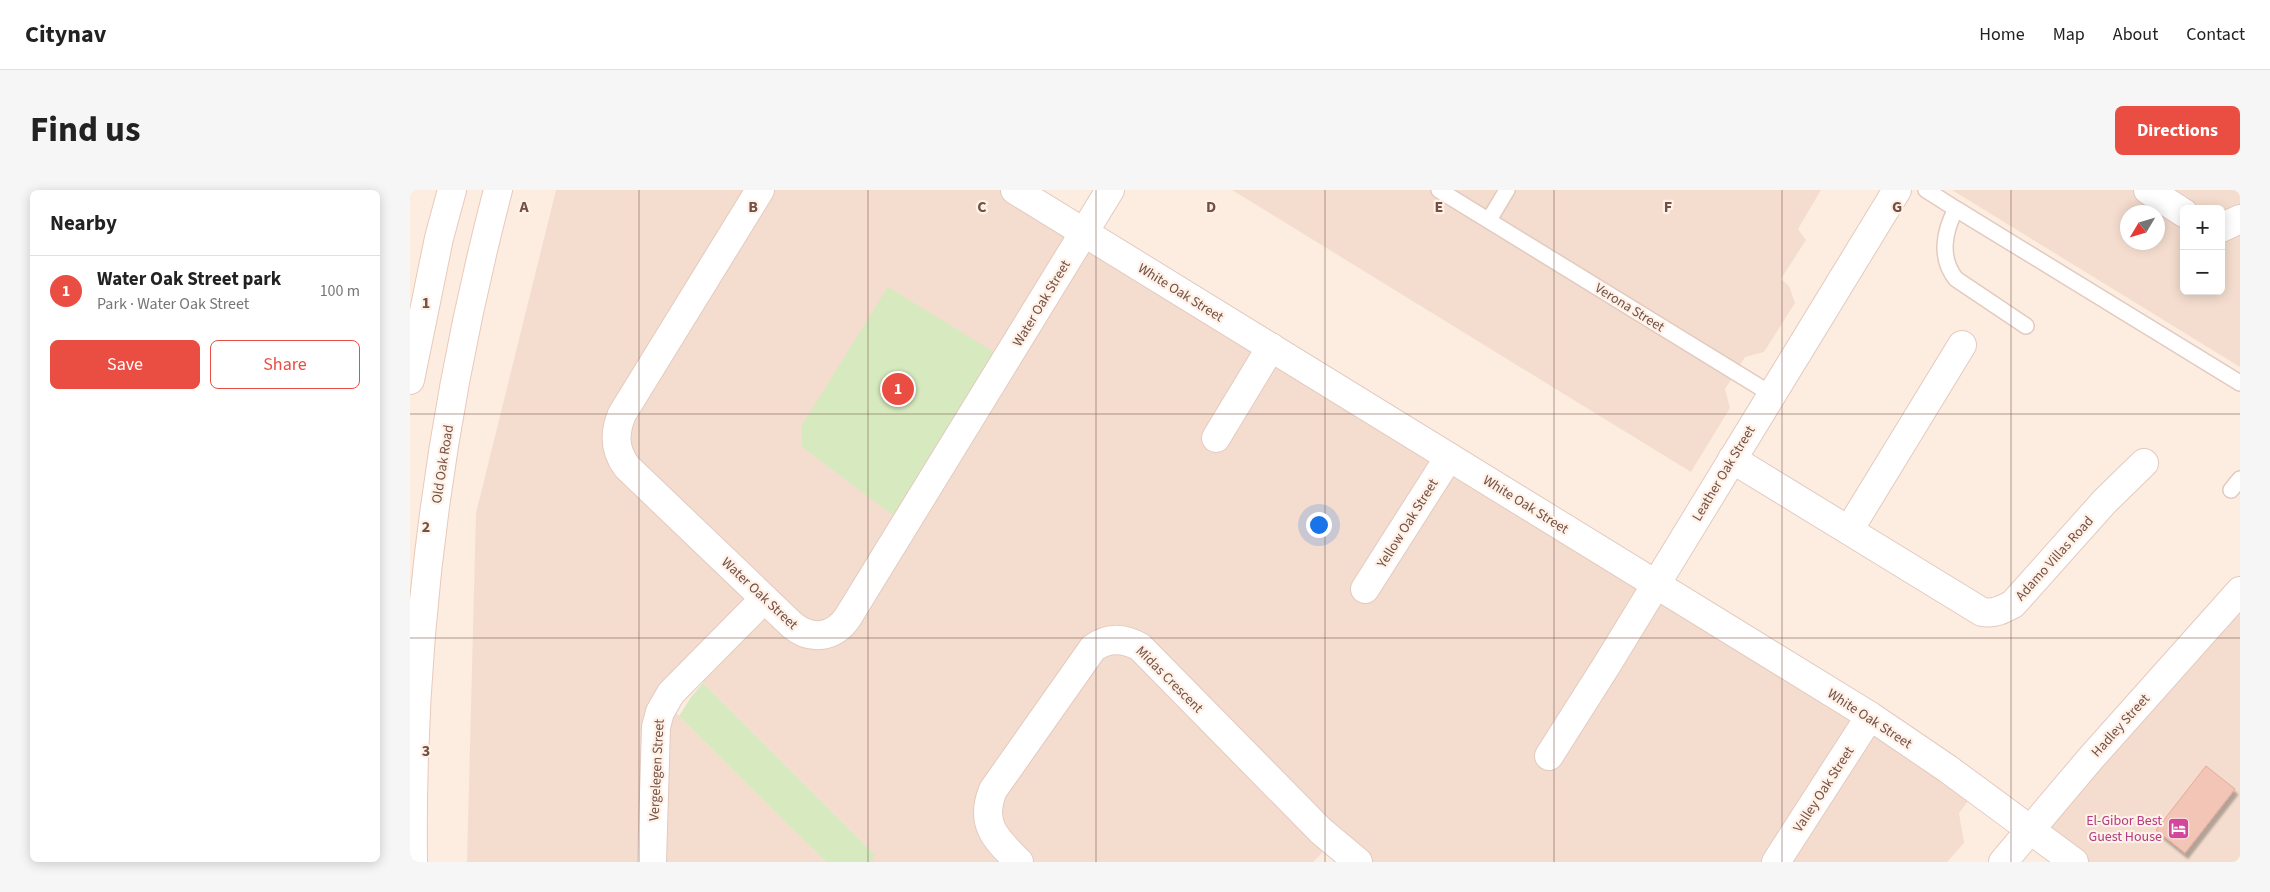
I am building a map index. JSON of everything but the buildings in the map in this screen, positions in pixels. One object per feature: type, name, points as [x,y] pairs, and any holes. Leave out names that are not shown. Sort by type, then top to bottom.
[{"type":"street","points":[[410,380],[437,247],[452,190]]},
{"type":"street","name":"Old Oak Road","points":[[413,862],[416,720],[423,621],[434,517],[442,457],[474,290],[498,190]]},
{"type":"street","name":"Water Oak Street","points":[[760,190],[622,414],[617,425],[616,438],[619,454],[627,467],[798,630],[813,636],[828,634],[843,624],[1110,190]]},
{"type":"street","name":"White Oak Street","points":[[1015,190],[1870,716],[2074,862]]},
{"type":"street","name":"Leather Oak Street","points":[[1549,756],[1608,664],[1897,190]]},
{"type":"street","points":[[2148,190],[2180,210]]},
{"type":"street","points":[[2225,226],[2240,219]]},
{"type":"street","points":[[1849,530],[1962,345]]},
{"type":"street","points":[[1216,438],[1271,347]]},
{"type":"street","name":"Yellow Oak Street","points":[[1365,589],[1449,457]]},
{"type":"street","name":"Adamo Villas Road","points":[[1732,459],[1982,612],[1998,612],[2013,604],[2104,501],[2144,463]]},
{"type":"street","name":"Hadley Street","points":[[2003,862],[2240,591]]},
{"type":"street","name":"Vergelegen Street","points":[[652,862],[656,727],[660,712],[671,693],[764,599]]},
{"type":"street","name":"Midas Crescent","points":[[1019,862],[996,838],[991,829],[987,812],[993,790],[1093,648],[1106,641],[1122,639],[1140,647],[1321,832],[1358,862]]},
{"type":"street","name":"Valley Oak Street","points":[[1776,862],[1870,716]]},
{"type":"lane","name":"Verona Street","points":[[1439,190],[1771,394]]},
{"type":"lane","points":[[1489,220],[1507,190]]},
{"type":"lane","points":[[1926,190],[2240,384]]},
{"type":"lane","points":[[1956,208],[1950,219],[1945,241],[1946,262],[1950,271],[1956,279],[2026,326]]},
{"type":"shaded area","points":[[556,190],[1020,190],[1978,788],[1959,813],[1964,843],[1947,862],[1359,862],[1334,841],[1313,862],[875,862],[871,858],[874,854],[703,683],[694,671],[666,703],[826,862],[467,862],[476,513]],"holes":[[[1004,359],[904,523],[802,447]]]},
{"type":"shaded area","points":[[1232,190],[1821,190],[1798,229],[1806,240],[1781,279],[1789,286],[1795,303],[1764,352],[1745,357],[1725,389],[1730,408],[1691,472]]},
{"type":"shaded area","points":[[1952,190],[2240,190],[2240,367]]},
{"type":"shaded area","points":[[2240,594],[2240,862],[2077,862],[2033,828]]},
{"type":"green space","points":[[888,287],[994,352],[894,516],[802,447],[802,425]]},
{"type":"green space","points":[[703,683],[875,855],[872,858],[875,862],[826,862],[679,716]]},
{"type":"place","name":"Water Oak Street park","points":[[898,389]]},
{"type":"place","name":"El-Gibor Best Guest House","points":[[2178,828]]}]
